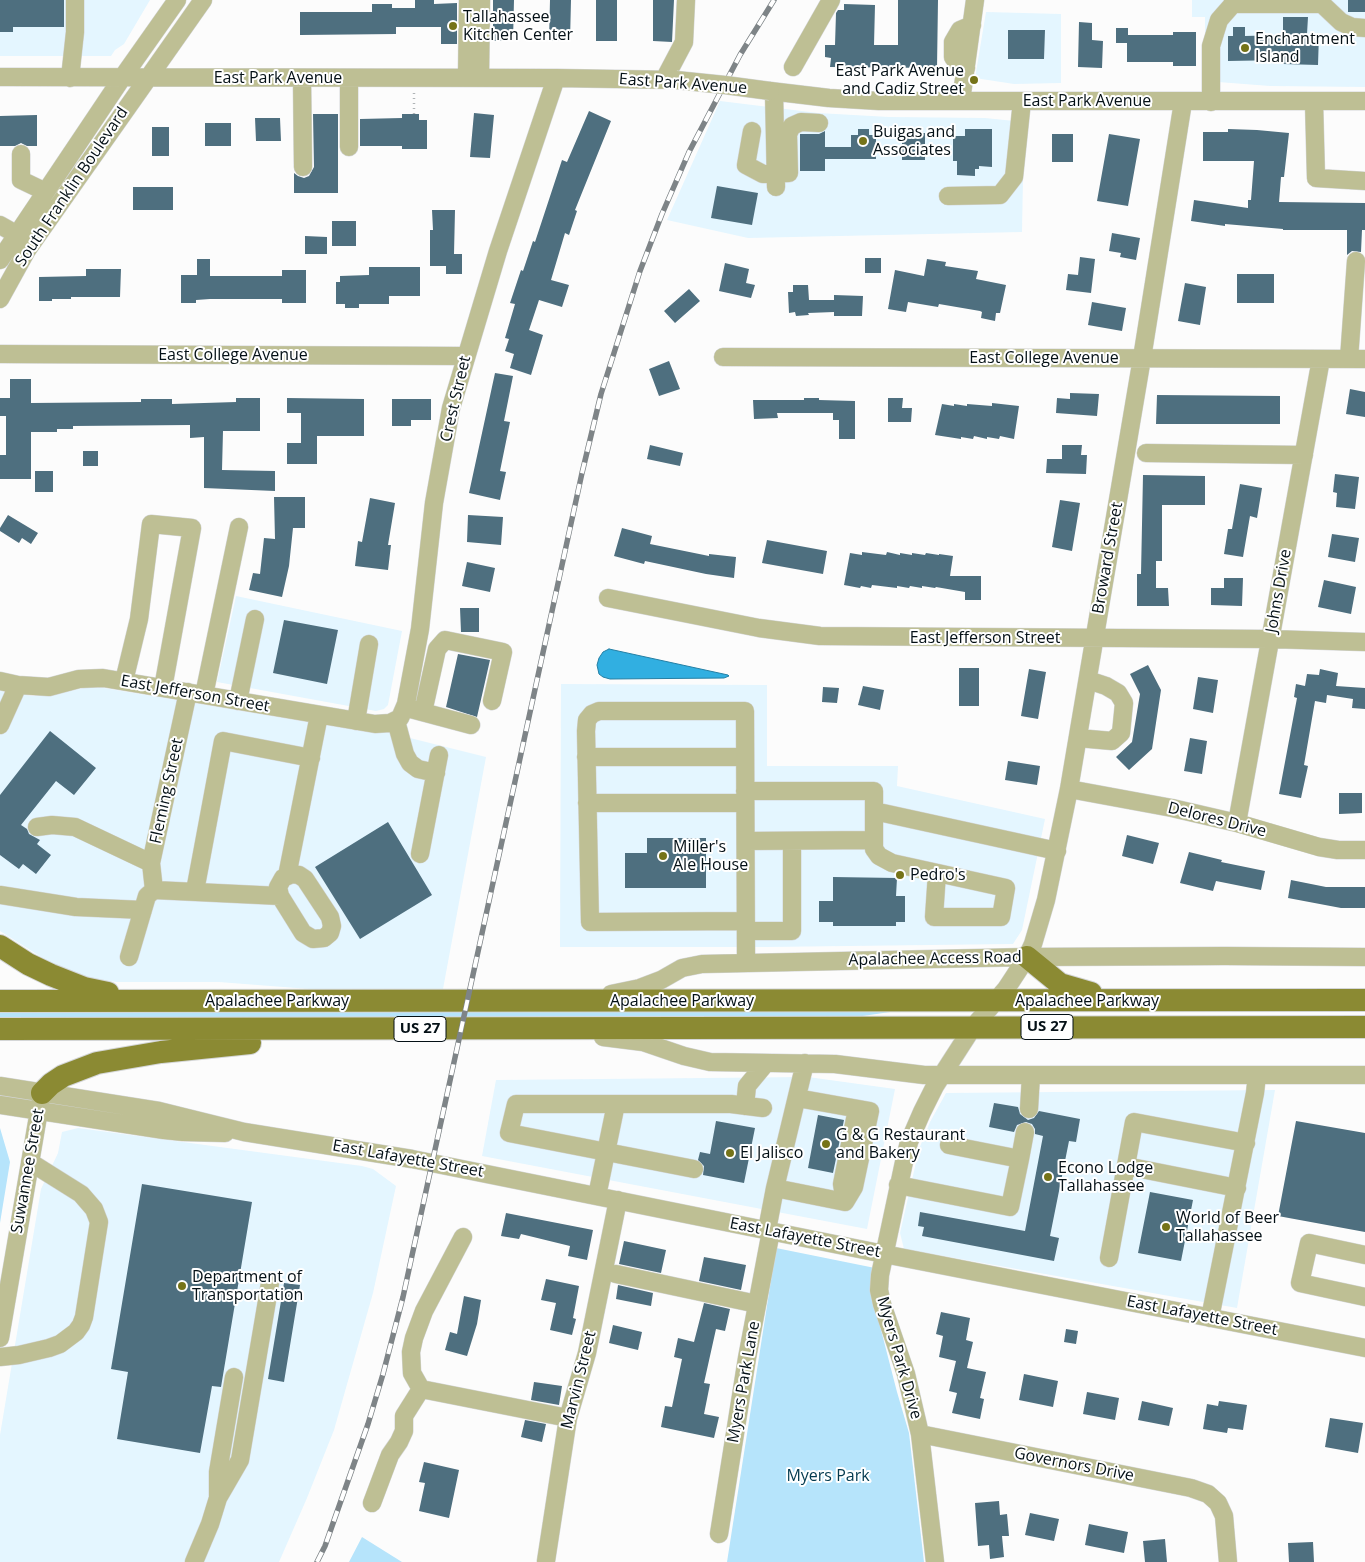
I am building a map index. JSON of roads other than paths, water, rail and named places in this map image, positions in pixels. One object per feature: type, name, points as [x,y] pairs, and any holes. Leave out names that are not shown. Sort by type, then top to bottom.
[{"type":"main road","points":[[0,946],[39,970],[84,988],[173,1002]]},
{"type":"main road","points":[[1027,957],[1055,980],[1073,989],[1139,1000]]},
{"type":"main road","name":"Apalachee Parkway","points":[[0,1001],[1365,1000]]},
{"type":"main road","name":"Apalachee Parkway","points":[[0,1030],[1365,1027]]},
{"type":"main road","points":[[40,1102],[51,1084],[70,1072],[97,1063],[121,1058],[210,1046],[405,1029]]},
{"type":"street","points":[[70,78],[75,32],[75,0]]},
{"type":"street","name":"South Franklin Boulevard","points":[[0,260],[44,191],[177,0]]},
{"type":"street","name":"South Franklin Boulevard","points":[[0,299],[27,250],[203,0]]},
{"type":"street","points":[[468,0],[473,78]]},
{"type":"street","points":[[473,78],[481,0]]},
{"type":"street","points":[[670,80],[684,42],[686,0]]},
{"type":"street","points":[[793,67],[831,0]]},
{"type":"street","points":[[960,100],[975,0]]},
{"type":"street","points":[[1211,102],[1211,46],[1219,20],[1233,2],[1322,4],[1341,22],[1352,28],[1365,28]]},
{"type":"street","name":"East Park Avenue","points":[[0,77],[670,80],[862,100],[1365,101]]},
{"type":"street","points":[[302,78],[302,166]]},
{"type":"street","points":[[349,78],[350,147]]},
{"type":"street","name":"Crest Street","points":[[397,717],[417,645],[434,503],[451,408],[465,356],[498,251],[556,78]]},
{"type":"street","points":[[772,92],[776,180]]},
{"type":"street","points":[[948,196],[1000,195],[1010,183],[1014,177],[1022,101]]},
{"type":"street","name":"Broward Street","points":[[995,1001],[1017,974],[1027,957],[1042,914],[1057,851],[1088,680],[1183,102]]},
{"type":"street","points":[[1314,102],[1316,178],[1365,181]]},
{"type":"street","points":[[776,180],[789,173],[788,134],[792,126],[798,122],[819,122]]},
{"type":"street","points":[[752,131],[746,165],[776,180]]},
{"type":"street","points":[[21,154],[21,180],[44,191]]},
{"type":"street","points":[[0,225],[16,234]]},
{"type":"street","points":[[1356,261],[1357,359]]},
{"type":"street","name":"East College Avenue","points":[[0,354],[465,356]]},
{"type":"street","name":"East College Avenue","points":[[723,358],[1357,359]]},
{"type":"street","name":"Johns Drive","points":[[1237,823],[1321,359]]},
{"type":"street","points":[[1146,453],[1304,455]]},
{"type":"street","points":[[124,681],[139,619],[151,524],[192,528],[163,688]]},
{"type":"street","name":"Fleming Street","points":[[154,890],[151,863],[239,527]]},
{"type":"street","name":"East Jefferson Street","points":[[608,598],[759,628],[820,636],[1270,639],[1365,642]]},
{"type":"street","points":[[238,701],[256,619]]},
{"type":"street","points":[[423,712],[437,649],[445,640],[503,652],[492,701]]},
{"type":"street","points":[[356,721],[369,644]]},
{"type":"street","points":[[417,645],[437,649]]},
{"type":"street","name":"East Jefferson Street","points":[[0,681],[18,685],[49,687],[79,679],[103,678],[375,724],[423,712],[471,725]]},
{"type":"street","points":[[1078,738],[1112,741],[1121,733],[1124,703],[1118,693],[1106,686],[1088,680]]},
{"type":"street","points":[[0,725],[18,685]]},
{"type":"street","points":[[746,962],[746,926],[746,841],[745,711],[599,711],[592,714],[587,720],[586,757],[590,922],[746,926],[792,931],[792,841]]},
{"type":"street","points":[[287,876],[319,715]]},
{"type":"street","points":[[397,717],[405,754],[410,763],[418,769],[436,773]]},
{"type":"street","points":[[194,892],[223,741],[311,758]]},
{"type":"street","points":[[420,854],[440,755]]},
{"type":"street","points":[[586,757],[745,757]]},
{"type":"street","name":"Delores Drive","points":[[1069,789],[1172,808],[1237,823],[1319,847],[1338,850],[1365,850]]},
{"type":"street","points":[[587,804],[874,791],[874,848],[879,856],[892,863],[937,873]]},
{"type":"street","points":[[874,811],[1057,851]]},
{"type":"street","points":[[37,827],[52,825],[75,827],[151,863]]},
{"type":"street","points":[[746,841],[874,840]]},
{"type":"street","points":[[292,874],[300,875],[305,879],[330,917],[332,926],[330,933],[324,938],[313,939],[303,933],[280,896],[278,887],[287,876],[292,874]]},
{"type":"street","points":[[129,958],[147,896],[154,890],[280,896]]},
{"type":"street","points":[[0,895],[76,907],[143,910]]},
{"type":"street","name":"Apalachee Access Road","points":[[511,1000],[619,993],[654,983],[688,966],[702,964],[1027,957],[1365,957]]},
{"type":"street","name":"Myers Park Drive","points":[[935,1562],[920,1434],[906,1374],[880,1298],[880,1275],[898,1185],[913,1133],[930,1094],[973,1027],[995,1001]]},
{"type":"street","points":[[512,1029],[634,1041],[660,1047],[701,1061],[859,1066],[916,1074],[1365,1075]]},
{"type":"street","points":[[728,1063],[747,1086]]},
{"type":"street","points":[[745,1106],[747,1086],[766,1063]]},
{"type":"street","name":"Myers Park Lane","points":[[719,1534],[775,1188],[805,1063]]},
{"type":"street","points":[[1029,1110],[1031,1074]]},
{"type":"street","points":[[1210,1318],[1246,1143],[1256,1075]]},
{"type":"street","name":"East Lafayette Street","points":[[0,1086],[40,1102]]},
{"type":"street","points":[[775,1188],[845,1202],[854,1187],[864,1110],[797,1098]]},
{"type":"street","name":"East Lafayette Street","points":[[0,1105],[40,1102],[178,1115],[244,1132],[373,1151],[1365,1348]]},
{"type":"street","name":"Suwannee Street","points":[[0,1338],[40,1102]]},
{"type":"street","points":[[694,1169],[509,1134],[516,1104],[731,1104],[763,1108]]},
{"type":"street","points":[[597,1196],[616,1104]]},
{"type":"street","points":[[1109,1258],[1134,1122],[1246,1143]]},
{"type":"street","points":[[898,1185],[1010,1207],[1025,1132]]},
{"type":"street","points":[[949,1145],[1020,1159]]},
{"type":"street","points":[[0,1357],[20,1356],[49,1348],[60,1344],[76,1332],[84,1317],[99,1222],[94,1209],[81,1194],[30,1162]]},
{"type":"street","points":[[1126,1166],[1237,1188]]},
{"type":"street","name":"Marvin Street","points":[[546,1561],[568,1418],[587,1353],[618,1200]]},
{"type":"street","points":[[463,1237],[424,1311],[414,1338],[412,1373],[421,1389],[568,1418]]},
{"type":"street","points":[[1365,1255],[1309,1244],[1300,1283],[1365,1297]]},
{"type":"street","points":[[616,1274],[757,1304]]},
{"type":"street","points":[[194,1562],[210,1524],[218,1498],[240,1460],[270,1283]]},
{"type":"street","points":[[218,1498],[218,1472],[234,1377]]},
{"type":"street","points":[[372,1503],[390,1455],[404,1431],[404,1416],[421,1389]]},
{"type":"street","name":"Governors Drive","points":[[920,1434],[1191,1488],[1208,1494],[1218,1503],[1222,1510],[1228,1562]]},
{"type":"water","points":[[609,649],[729,676],[724,678],[610,679],[599,674],[597,665],[603,652]]},
{"type":"railway","points":[[317,1562],[325,1546],[368,1424],[403,1297],[582,473],[601,394],[640,271],[689,152],[740,55],[774,0]]},
{"type":"place","name":"Tallahassee Kitchen Center","points":[[453,26]]},
{"type":"place","name":"Enchantment Island","points":[[1245,48]]},
{"type":"place","name":"East Park Avenue and Cadiz Street","points":[[974,80]]},
{"type":"place","name":"Buigas and Associates","points":[[863,141]]},
{"type":"place","name":"Miller's Ale House","points":[[663,856]]},
{"type":"place","name":"Pedro's","points":[[900,875]]},
{"type":"place","name":"G & G Restaurant and Bakery","points":[[826,1144]]},
{"type":"place","name":"El Jalisco","points":[[730,1153]]},
{"type":"place","name":"Econo Lodge Tallahassee","points":[[1048,1177]]},
{"type":"place","name":"World of Beer Tallahassee","points":[[1166,1227]]},
{"type":"place","name":"Department of Transportation","points":[[182,1286]]},
{"type":"park label","name":"Myers Park","points":[[828,1476]]}]
